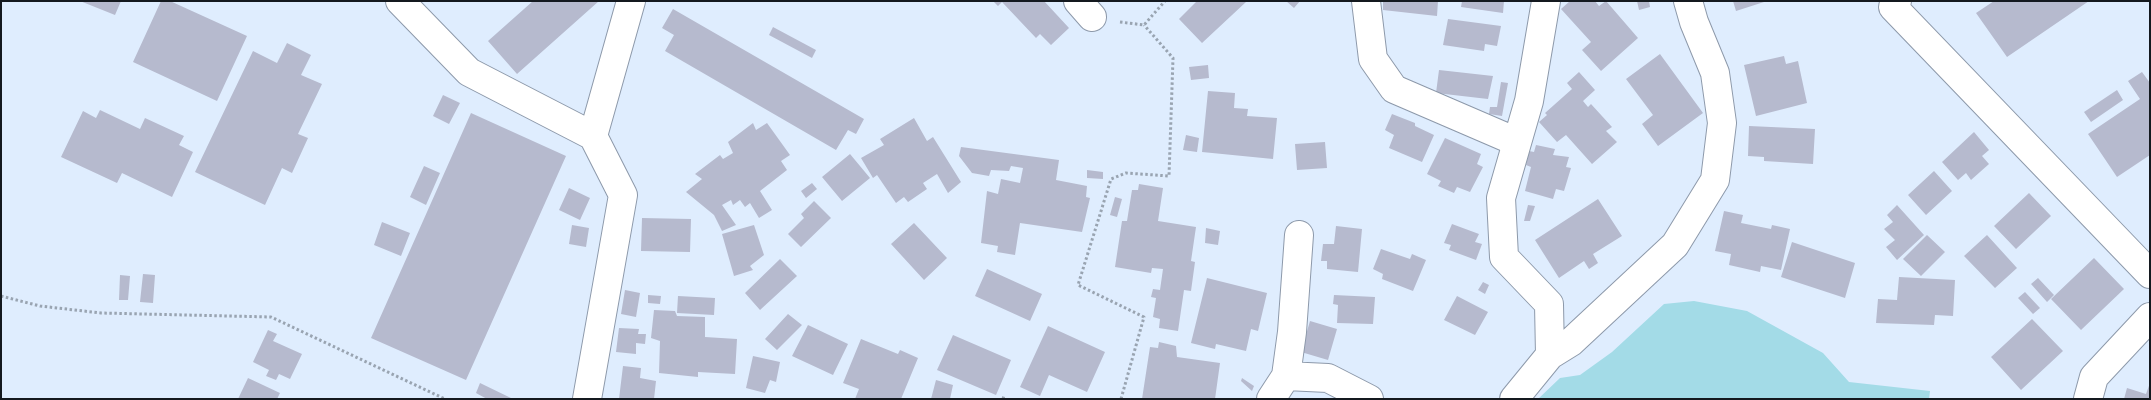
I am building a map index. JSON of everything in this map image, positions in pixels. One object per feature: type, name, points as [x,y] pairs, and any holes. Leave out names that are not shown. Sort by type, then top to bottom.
[{"type":"street","points":[[400,1],[469,72],[593,136],[623,195],[587,399]]},
{"type":"street","points":[[593,136],[632,1]]},
{"type":"street","points":[[1366,1],[1373,60],[1394,89],[1517,142]]},
{"type":"street","points":[[1546,1],[1529,101],[1501,198],[1504,257],[1549,304],[1550,355]]},
{"type":"street","points":[[1514,399],[1550,355],[1571,342],[1674,245],[1715,180],[1722,123],[1715,72],[1694,22],[1688,1]]},
{"type":"street","points":[[1897,1],[1893,7],[2150,274]]},
{"type":"street","points":[[1271,399],[1286,376],[1292,332],[1299,235]]},
{"type":"street","points":[[2088,399],[2094,377],[2150,317]]},
{"type":"street","points":[[1286,376],[1328,378],[1369,399]]},
{"type":"path","points":[[1144,25],[1165,1]]},
{"type":"path","points":[[1085,9],[1144,25],[1173,58],[1169,176],[1126,174],[1111,180],[1078,285],[1144,317],[1121,399]]},
{"type":"path","points":[[1,296],[40,306],[101,313],[271,317],[445,399]]},
{"type":"water","points":[[1694,301],[1747,311],[1823,353],[1849,382],[1930,391],[1929,399],[1538,399],[1560,378],[1580,375],[1612,352],[1664,304]]},
{"type":"building","points":[[80,1],[121,1],[115,15]]},
{"type":"building","points":[[161,1],[170,1],[247,36],[217,101],[133,62]]},
{"type":"building","points":[[533,1],[599,1],[517,74],[488,41]]},
{"type":"building","points":[[993,1],[1044,1],[1069,28],[1051,45],[1040,34],[1036,38],[1002,2],[998,6]]},
{"type":"building","points":[[1197,1],[1246,2],[1202,43],[1179,19]]},
{"type":"building","points":[[1286,1],[1300,1],[1294,8]]},
{"type":"building","points":[[1383,1],[1438,1],[1437,16],[1383,10]]},
{"type":"building","points":[[1462,1],[1504,1],[1503,13],[1461,7]]},
{"type":"building","points":[[1570,1],[1595,1],[1599,6],[1606,1],[1638,38],[1601,71],[1582,50],[1591,42],[1561,9]]},
{"type":"building","points":[[1637,1],[1649,1],[1650,7],[1639,10]]},
{"type":"building","points":[[1733,1],[1764,1],[1764,2],[1736,11]]},
{"type":"building","points":[[1994,1],[2089,1],[2007,57],[1976,13]]},
{"type":"building","points":[[673,9],[864,119],[856,134],[848,130],[836,150],[665,51],[674,35],[662,28]]},
{"type":"building","points":[[1448,19],[1501,26],[1497,46],[1485,44],[1484,51],[1443,45]]},
{"type":"building","points":[[773,27],[816,50],[812,58],[769,35]]},
{"type":"building","points":[[287,43],[311,55],[301,75],[322,84],[298,134],[308,138],[292,173],[282,168],[265,205],[195,172],[253,51],[277,63]]},
{"type":"building","points":[[1660,54],[1703,113],[1658,146],[1642,124],[1653,115],[1626,79]]},
{"type":"building","points":[[1784,56],[1786,64],[1798,61],[1807,103],[1756,116],[1744,65]]},
{"type":"building","points":[[1208,65],[1209,78],[1191,80],[1189,67]]},
{"type":"building","points":[[1439,70],[1493,76],[1488,99],[1436,93]]},
{"type":"building","points":[[1579,72],[1595,90],[1583,101],[1588,107],[1591,104],[1612,127],[1606,131],[1617,142],[1592,164],[1566,135],[1557,142],[1539,122],[1547,115],[1545,113],[1572,89],[1567,83]]},
{"type":"building","points":[[2142,72],[2150,83],[2150,155],[2117,177],[2088,134],[2140,99],[2128,81]]},
{"type":"building","points":[[1501,82],[1508,83],[1502,116],[1489,114],[1490,107],[1497,107]]},
{"type":"building","points":[[2117,90],[2123,100],[2091,122],[2084,112]]},
{"type":"building","points":[[1208,91],[1235,93],[1234,108],[1248,109],[1247,116],[1277,118],[1273,159],[1202,152]]},
{"type":"building","points":[[443,95],[460,103],[449,124],[433,116]]},
{"type":"building","points":[[100,110],[140,129],[145,118],[184,136],[179,145],[193,152],[172,197],[122,173],[117,183],[61,157],[83,111],[96,118]]},
{"type":"building","points":[[471,113],[566,156],[466,380],[371,338]]},
{"type":"building","points":[[1392,114],[1415,123],[1415,126],[1434,135],[1422,162],[1389,148],[1394,135],[1385,130]]},
{"type":"building","points":[[914,118],[927,141],[933,137],[961,182],[948,193],[937,174],[923,183],[927,189],[908,202],[904,197],[896,203],[877,175],[873,178],[861,158],[884,145],[880,139]]},
{"type":"building","points":[[753,123],[756,130],[767,123],[790,155],[781,161],[787,170],[760,191],[772,210],[759,218],[750,203],[745,207],[740,200],[733,205],[731,200],[722,205],[736,225],[722,231],[714,215],[686,192],[702,179],[695,174],[720,155],[723,159],[733,153],[728,142]]},
{"type":"building","points":[[1749,126],[1815,129],[1813,164],[1764,161],[1764,157],[1748,156]]},
{"type":"building","points":[[1974,132],[1989,150],[1982,156],[1989,164],[1971,180],[1966,173],[1958,180],[1942,162]]},
{"type":"building","points":[[1186,135],[1199,138],[1197,152],[1183,150]]},
{"type":"building","points":[[1445,138],[1481,154],[1477,164],[1483,167],[1470,192],[1457,187],[1454,193],[1438,186],[1441,181],[1427,174]]},
{"type":"building","points":[[1325,142],[1327,168],[1297,170],[1295,144]]},
{"type":"building","points":[[1536,145],[1555,149],[1553,155],[1569,157],[1566,167],[1571,168],[1564,191],[1556,189],[1553,199],[1525,191],[1531,167],[1526,165],[1529,151],[1534,152]]},
{"type":"building","points":[[961,147],[1059,160],[1056,180],[1087,186],[1086,197],[1090,198],[1082,232],[1020,223],[1015,255],[997,252],[998,246],[981,243],[987,191],[998,194],[1001,179],[1020,183],[1023,168],[1011,166],[1009,171],[991,170],[989,176],[972,173],[959,156]]},
{"type":"building","points":[[850,154],[870,178],[842,201],[822,177]]},
{"type":"building","points":[[424,166],[440,173],[426,205],[410,197]]},
{"type":"building","points":[[1087,170],[1103,172],[1103,179],[1087,178]]},
{"type":"building","points":[[1934,171],[1952,191],[1926,215],[1908,195]]},
{"type":"building","points":[[812,183],[817,189],[806,198],[801,191]]},
{"type":"building","points":[[1139,184],[1163,188],[1158,221],[1196,227],[1191,261],[1195,262],[1191,291],[1184,290],[1178,331],[1159,328],[1160,319],[1153,317],[1156,298],[1151,297],[1153,289],[1160,290],[1163,269],[1152,268],[1151,273],[1115,267],[1122,221],[1127,221],[1132,190],[1138,190]]},
{"type":"building","points":[[569,188],[590,198],[580,220],[559,210]]},
{"type":"building","points":[[2029,193],[2051,216],[2016,249],[1994,226]]},
{"type":"building","points":[[1115,197],[1122,199],[1117,217],[1110,215]]},
{"type":"building","points":[[1598,199],[1622,236],[1593,254],[1598,263],[1589,269],[1584,261],[1559,278],[1535,240]]},
{"type":"building","points":[[814,201],[831,218],[801,247],[788,234],[804,218],[801,214]]},
{"type":"building","points":[[1528,205],[1535,206],[1530,221],[1524,221]]},
{"type":"building","points":[[1897,205],[1924,235],[1897,260],[1886,247],[1895,240],[1884,229],[1893,222],[1887,215]]},
{"type":"building","points":[[1724,211],[1743,215],[1741,223],[1771,229],[1772,225],[1790,229],[1781,270],[1761,266],[1760,272],[1729,265],[1731,254],[1715,251]]},
{"type":"building","points":[[642,218],[691,219],[690,252],[641,251]]},
{"type":"building","points":[[382,222],[410,233],[401,256],[374,245]]},
{"type":"building","points":[[914,223],[947,258],[924,280],[891,244]]},
{"type":"building","points":[[1452,224],[1479,234],[1475,242],[1482,244],[1476,260],[1449,250],[1451,245],[1444,243]]},
{"type":"building","points":[[572,225],[589,228],[586,247],[569,244]]},
{"type":"building","points":[[754,225],[764,255],[750,266],[753,270],[734,276],[722,234]]},
{"type":"building","points":[[1336,226],[1362,229],[1358,272],[1327,269],[1327,261],[1321,261],[1323,244],[1334,244]]},
{"type":"building","points":[[1206,228],[1220,231],[1218,245],[1205,243]]},
{"type":"building","points":[[1927,235],[1945,252],[1921,276],[1903,259]]},
{"type":"building","points":[[1987,235],[2017,268],[1995,288],[1964,256]]},
{"type":"building","points":[[1792,242],[1855,263],[1845,298],[1781,277]]},
{"type":"building","points":[[1381,249],[1410,259],[1412,254],[1426,260],[1413,291],[1382,279],[1383,274],[1373,269]]},
{"type":"building","points":[[2094,258],[2124,289],[2081,330],[2051,299]]},
{"type":"building","points":[[780,259],[797,276],[760,310],[745,293]]},
{"type":"building","points":[[987,269],[1042,294],[1030,321],[975,296]]},
{"type":"building","points":[[143,274],[155,275],[153,303],[140,302]]},
{"type":"building","points":[[120,275],[130,276],[128,300],[119,300]]},
{"type":"building","points":[[1899,277],[1955,280],[1953,316],[1935,315],[1934,325],[1876,323],[1878,299],[1897,300]]},
{"type":"building","points":[[1207,278],[1267,293],[1258,331],[1251,329],[1246,351],[1216,344],[1215,349],[1191,343]]},
{"type":"building","points":[[2038,278],[2054,295],[2047,302],[2031,284]]},
{"type":"building","points":[[1483,282],[1489,285],[1485,294],[1478,290]]},
{"type":"building","points":[[625,290],[640,293],[636,317],[621,314]]},
{"type":"building","points":[[2025,292],[2040,308],[2033,314],[2018,298]]},
{"type":"building","points":[[648,295],[661,296],[660,304],[648,303]]},
{"type":"building","points":[[1334,295],[1375,297],[1373,324],[1337,323],[1338,305],[1333,304]]},
{"type":"building","points":[[678,296],[715,298],[714,315],[677,313]]},
{"type":"building","points":[[1457,296],[1488,312],[1475,335],[1444,320]]},
{"type":"building","points":[[654,310],[675,311],[677,316],[705,317],[705,337],[737,339],[735,374],[698,372],[698,377],[659,373],[660,341],[651,338]]},
{"type":"building","points":[[788,314],[802,325],[777,350],[765,339]]},
{"type":"building","points":[[2032,319],[2063,351],[2021,390],[1991,357]]},
{"type":"building","points":[[1310,321],[1337,329],[1328,360],[1301,352]]},
{"type":"building","points":[[808,325],[848,344],[833,375],[792,356]]},
{"type":"building","points":[[1048,326],[1105,352],[1087,392],[1049,375],[1040,396],[1020,387]]},
{"type":"building","points":[[619,328],[639,329],[638,334],[646,334],[645,344],[636,343],[636,354],[616,352]]},
{"type":"building","points":[[268,330],[277,334],[273,341],[302,354],[290,379],[279,374],[276,380],[266,376],[269,370],[253,362]]},
{"type":"building","points":[[953,335],[1011,360],[996,395],[937,370]]},
{"type":"building","points":[[861,339],[898,354],[900,350],[918,358],[901,399],[855,399],[859,389],[843,383]]},
{"type":"building","points":[[1159,342],[1176,346],[1177,357],[1220,363],[1215,399],[1142,399],[1150,347],[1158,348]]},
{"type":"building","points":[[753,356],[780,362],[776,382],[770,380],[765,393],[746,388]]},
{"type":"building","points":[[623,366],[641,368],[640,378],[656,381],[654,399],[619,399]]},
{"type":"building","points":[[248,378],[280,393],[277,399],[238,399]]},
{"type":"building","points":[[1242,378],[1254,386],[1252,391],[1241,381]]},
{"type":"building","points":[[936,380],[953,385],[950,399],[931,399]]},
{"type":"building","points":[[480,383],[513,399],[487,399],[476,393]]},
{"type":"building","points":[[2150,383],[2150,399],[2124,399],[2127,388],[2146,394]]}]
